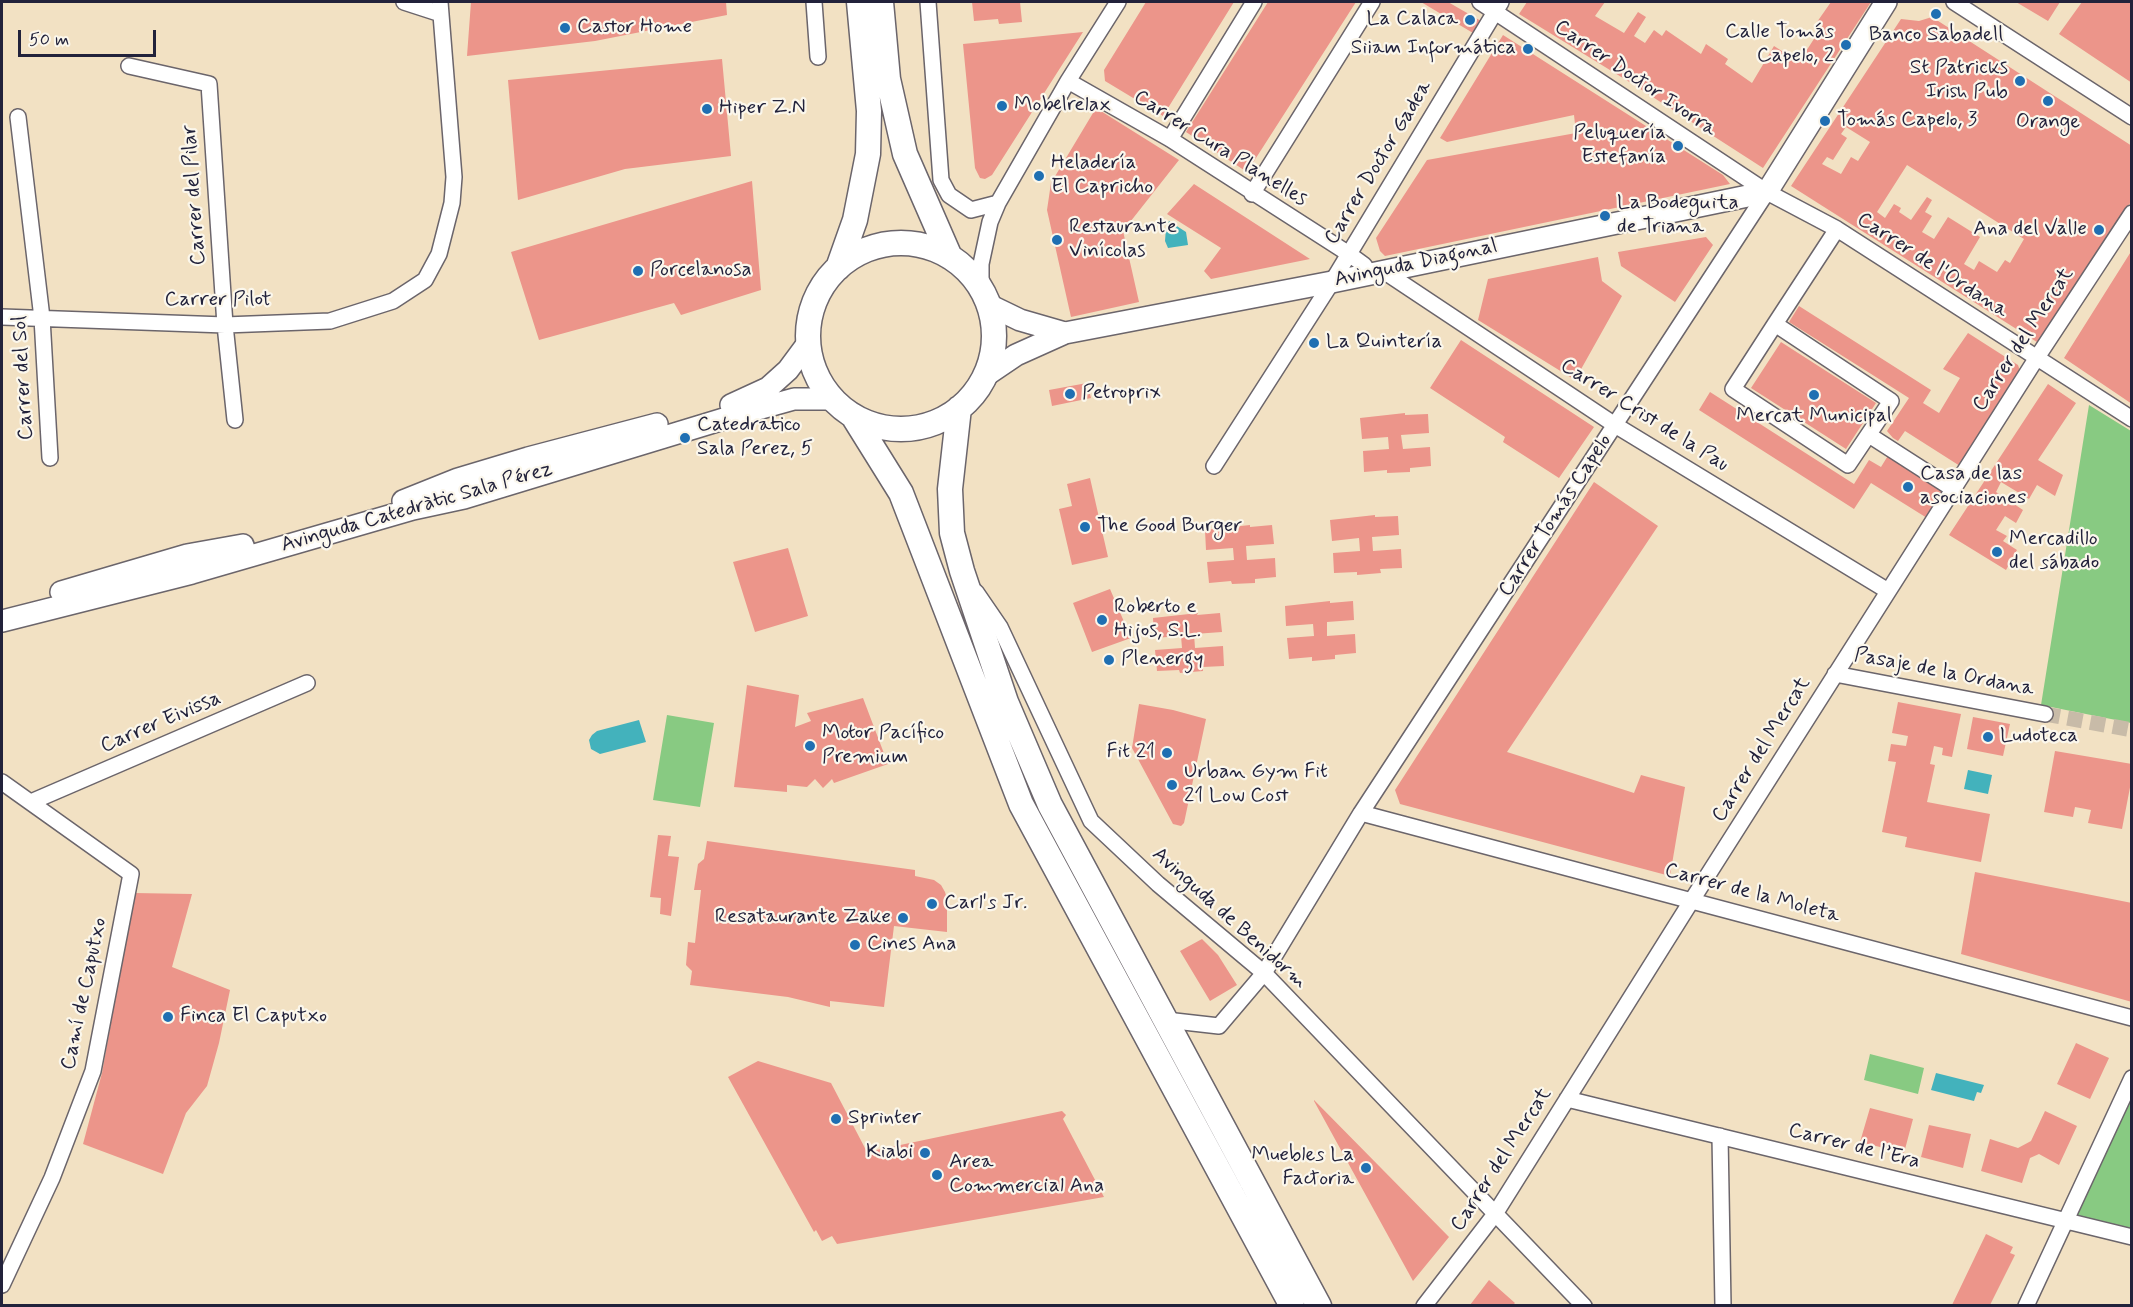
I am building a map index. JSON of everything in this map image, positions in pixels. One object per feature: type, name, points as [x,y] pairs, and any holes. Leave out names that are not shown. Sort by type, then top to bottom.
[{"type":"main road","points":[[838,268],[855,220],[868,154],[869,111],[859,2]]},
{"type":"main road","points":[[881,2],[888,79],[905,154],[950,256]]},
{"type":"main road","points":[[892,243],[912,243],[950,256],[968,271],[985,296],[993,322],[994,341],[985,376],[969,399],[958,408],[940,420],[918,427],[896,429],[874,425],[853,416],[833,399],[820,383],[812,364],[808,343],[809,322],[814,302],[824,284],[854,255],[873,247],[892,243]]},
{"type":"main road","points":[[958,408],[949,500],[952,533],[962,571],[1006,702],[1050,804],[1319,1305]]},
{"type":"main road","points":[[853,416],[901,493],[1021,804],[1292,1305]]},
{"type":"street","points":[[404,2],[440,8]]},
{"type":"street","points":[[814,2],[818,57]]},
{"type":"street","points":[[928,2],[941,180],[949,195],[971,210],[998,202]]},
{"type":"street","points":[[985,296],[981,264],[990,222],[998,202],[1068,81],[1118,2]]},
{"type":"street","points":[[1170,140],[1254,2]]},
{"type":"street","points":[[1252,194],[1372,2]]},
{"type":"street","name":"Carrer Doctor Ivorra","points":[[1480,2],[1498,6],[1767,192]]},
{"type":"street","name":"Carrer Tomás Capelo","points":[[1166,1020],[1220,1026],[1264,973],[1361,813],[1767,192],[1886,2]]},
{"type":"street","points":[[1954,2],[2132,117]]},
{"type":"street","name":"Carrer Doctor Gadea","points":[[1214,466],[1332,282],[1498,6]]},
{"type":"street","name":"Carrer Pilot","points":[[2,317],[225,325],[330,321],[393,301],[425,280],[439,254],[452,203],[454,177],[440,8]]},
{"type":"street","name":"Carrer del Pilar","points":[[129,66],[209,84],[225,325],[235,420]]},
{"type":"street","name":"Carrer Cura Planelles","points":[[1068,81],[1170,140],[1376,272]]},
{"type":"street","name":"Carrer del Sol","points":[[18,117],[42,318],[50,458]]},
{"type":"street","name":"Carrer de l'Ordana","points":[[1767,192],[1837,229],[2132,419]]},
{"type":"street","name":"Avinguda Diagonal","points":[[985,376],[1016,355],[1065,333],[1332,282],[1767,192]]},
{"type":"street","name":"Carrer del Mercat","points":[[1424,1305],[1495,1214],[1835,674],[2132,213]]},
{"type":"street","points":[[1774,324],[1891,401],[1848,465],[1733,389],[1774,324],[1837,229]]},
{"type":"street","name":"Carrer Crist de la Pau","points":[[1376,272],[1616,425],[1888,591]]},
{"type":"street","name":"Avinguda Diagonal","points":[[985,296],[1020,320],[1065,333]]},
{"type":"street","name":"Avinguda Catedràtic Sala Pérez","points":[[2,609],[188,555],[240,546],[410,499],[458,478],[528,458],[737,404],[768,388],[788,370],[808,343]]},
{"type":"street","name":"Avinguda Catedràtic Sala Pérez","points":[[2,621],[192,573],[379,519],[464,498],[794,399],[833,399]]},
{"type":"street","points":[[1869,435],[1953,489]]},
{"type":"street","name":"Avinguda de Benidorm","points":[[962,571],[1000,627],[1091,821],[1158,884],[1264,973],[1584,1305]]},
{"type":"street","name":"Pasaje de la Ordana","points":[[1835,674],[2045,714]]},
{"type":"street","name":"Carrer Eivissa","points":[[31,802],[307,683]]},
{"type":"street","points":[[2,782],[31,802]]},
{"type":"street","name":"Camí de Caputxo","points":[[2,1285],[52,1178],[93,1071],[130,874],[31,802]]},
{"type":"street","name":"Carrer de la Moleta","points":[[1361,813],[2132,1018]]},
{"type":"street","points":[[2026,1305],[2132,1078]]},
{"type":"street","name":"Carrer de l’Era","points":[[1567,1099],[2132,1237]]},
{"type":"street","points":[[1720,1136],[1723,1305]]},
{"type":"green space","points":[[2089,405],[2131,431],[2131,723],[2041,705]]},
{"type":"green space","points":[[667,715],[714,723],[700,807],[653,800]]},
{"type":"green space","points":[[1870,1054],[1924,1068],[1918,1094],[1864,1080]]},
{"type":"green space","points":[[2131,1078],[2131,1237],[2065,1221]]},
{"type":"water","points":[[1169,221],[1186,232],[1188,245],[1168,248],[1165,241]]},
{"type":"water","points":[[639,720],[646,742],[600,754],[591,749],[589,740],[597,731]]},
{"type":"water","points":[[1968,770],[1992,775],[1988,794],[1964,789]]},
{"type":"water","points":[[1936,1073],[1984,1085],[1981,1093],[1977,1092],[1974,1101],[1931,1090]]},
{"type":"building","name":"Castor Home","points":[[471,2],[726,2],[727,15],[595,41],[467,56]]},
{"type":"building","points":[[972,2],[1020,2],[1022,22],[999,24],[998,19],[974,21]]},
{"type":"building","points":[[1146,2],[1234,2],[1163,116],[1105,81],[1104,70]]},
{"type":"building","points":[[1268,2],[1356,2],[1247,172],[1186,132]]},
{"type":"building","points":[[1421,2],[1448,2],[1481,21],[1473,33]]},
{"type":"building","points":[[1527,2],[1605,2],[1595,16],[1624,33],[1638,12],[1646,17],[1634,36],[1645,43],[1654,30],[1662,36],[1666,30],[1701,54],[1706,44],[1728,59],[1725,64],[1752,83],[1774,46],[1799,62],[1823,25],[1817,22],[1831,2],[1871,2],[1763,168],[1519,14]]},
{"type":"building","points":[[2016,2],[2060,2],[2048,21]]},
{"type":"building","points":[[2082,2],[2132,2],[2132,83],[2059,34]]},
{"type":"building","points":[[1932,17],[2132,146],[2132,200],[2040,344],[1791,186],[1901,19],[1919,21]],"holes":[[[1978,79],[1990,87],[1986,93],[1974,85]],[[1846,127],[1870,142],[1858,161],[1851,157],[1841,174],[1822,164],[1827,157],[1833,160],[1847,138],[1841,134]],[[1907,165],[2024,239],[2010,263],[2005,260],[1997,272],[1979,261],[1974,270],[1964,264],[1980,237],[1948,217],[1934,239],[1922,232],[1932,216],[1925,212],[1932,200],[1927,197],[1911,220],[1899,212],[1901,208],[1894,204],[1885,218],[1877,212]]]},
{"type":"building","name":"Mobelrelax","points":[[1083,32],[992,175],[985,179],[980,178],[975,168],[963,44]]},
{"type":"building","points":[[1503,35],[1723,175],[1730,184],[1385,256],[1380,251],[1376,238],[1427,160],[1576,133],[1574,115],[1447,142],[1440,138]]},
{"type":"building","points":[[722,59],[731,156],[625,169],[518,200],[508,80]]},
{"type":"building","points":[[1096,108],[1179,160],[1123,231],[1139,302],[1071,317],[1047,210],[1051,183]]},
{"type":"building","name":"Porcelanosa","points":[[752,181],[761,290],[681,315],[674,303],[539,340],[511,252]]},
{"type":"building","points":[[1194,184],[1310,259],[1211,279],[1204,271],[1221,248],[1167,214]]},
{"type":"building","points":[[1706,237],[1713,245],[1675,302],[1621,266],[1618,252]]},
{"type":"building","points":[[2132,250],[2132,404],[2064,358]]},
{"type":"building","points":[[1598,257],[1602,281],[1622,296],[1575,380],[1478,320],[1488,279]]},
{"type":"building","points":[[1799,306],[1931,390],[1923,403],[1939,413],[1960,378],[1943,369],[1968,333],[2018,365],[2020,371],[1960,466],[1905,431],[1898,441],[1893,438],[1887,431],[1909,398],[1789,322]]},
{"type":"building","points":[[1461,340],[1594,427],[1559,478],[1503,442],[1505,437],[1430,388]]},
{"type":"building","name":"Mercat Municipal","points":[[1781,342],[1876,403],[1846,449],[1751,388]]},
{"type":"building","name":"Petroprix","points":[[1087,383],[1091,398],[1052,406],[1049,390]]},
{"type":"building","points":[[2048,384],[2076,403],[2038,460],[2063,475],[2055,496],[2037,485],[2029,499],[2001,482],[1996,492],[2023,510],[2016,523],[2005,516],[1996,530],[2007,536],[2003,541],[2017,550],[2006,570],[1949,535]]},
{"type":"building","points":[[1710,392],[1854,484],[1869,460],[1881,467],[1889,454],[1944,491],[1927,518],[1871,483],[1854,509],[1699,410]]},
{"type":"building","points":[[1405,413],[1405,415],[1428,414],[1429,433],[1401,435],[1403,449],[1430,447],[1431,466],[1410,468],[1410,472],[1387,473],[1387,470],[1364,472],[1363,451],[1389,449],[1388,437],[1362,439],[1360,418]]},
{"type":"building","points":[[1090,478],[1108,557],[1072,565],[1059,509],[1072,506],[1067,484]]},
{"type":"building","points":[[1594,482],[1658,526],[1507,752],[1634,793],[1641,775],[1685,787],[1670,876],[1400,804],[1395,790]]},
{"type":"building","points":[[1375,515],[1375,517],[1398,516],[1399,535],[1372,537],[1373,551],[1401,549],[1402,568],[1380,569],[1381,573],[1357,575],[1357,572],[1334,573],[1333,553],[1360,551],[1359,538],[1332,541],[1330,520]]},
{"type":"building","points":[[1250,525],[1250,527],[1272,525],[1274,544],[1246,546],[1247,560],[1275,558],[1276,577],[1255,579],[1255,583],[1232,584],[1231,581],[1209,583],[1207,562],[1234,560],[1233,548],[1206,550],[1205,530]]},
{"type":"building","points":[[788,548],[808,616],[755,632],[733,562]]},
{"type":"building","name":"Roberto e Hijos, S.L.","points":[[1110,589],[1131,638],[1092,652],[1073,603]]},
{"type":"building","points":[[1330,601],[1330,603],[1353,601],[1354,620],[1327,622],[1327,636],[1355,634],[1356,653],[1335,655],[1335,659],[1312,661],[1312,657],[1289,659],[1287,638],[1314,636],[1313,624],[1286,626],[1285,606]]},
{"type":"building","points":[[1198,613],[1197,615],[1220,613],[1222,632],[1194,634],[1195,648],[1223,646],[1224,666],[1203,667],[1203,671],[1180,673],[1179,670],[1157,671],[1155,650],[1182,648],[1181,636],[1154,638],[1153,618]]},
{"type":"building","name":"Motor Pacífico Premium","points":[[747,685],[799,695],[795,727],[811,721],[807,713],[863,698],[888,764],[834,783],[832,779],[823,788],[815,779],[807,787],[787,785],[787,792],[734,787]]},
{"type":"building","points":[[1898,702],[1961,714],[1952,757],[1942,755],[1943,748],[1934,746],[1930,764],[1935,765],[1927,802],[1990,814],[1981,862],[1905,847],[1907,837],[1882,832],[1896,762],[1888,761],[1891,744],[1906,746],[1908,736],[1892,733]]},
{"type":"building","name":"Urban Gym Fit 21 Low Cost","points":[[1139,704],[1206,719],[1184,823],[1181,826],[1173,824],[1132,748]]},
{"type":"building","name":"Ludoteca","points":[[1973,717],[2010,724],[2003,756],[1967,749]]},
{"type":"building","points":[[2055,751],[2132,764],[2132,777],[2122,829],[2088,823],[2091,810],[2075,807],[2073,817],[2044,812]]},
{"type":"building","points":[[658,835],[671,836],[668,856],[679,857],[671,916],[660,914],[661,898],[650,897]]},
{"type":"building","points":[[707,841],[915,870],[915,876],[934,880],[945,892],[947,932],[894,926],[884,1007],[830,1001],[830,1007],[788,997],[690,985],[692,971],[686,965],[688,942],[695,943],[701,890],[694,890],[698,864],[704,859]]},
{"type":"building","points":[[1975,872],[2132,903],[2132,1002],[1961,954]]},
{"type":"building","name":"Finca El Caputxo","points":[[134,893],[192,894],[172,967],[230,990],[207,1086],[186,1113],[163,1174],[83,1144],[102,1073]]},
{"type":"building","points":[[1202,939],[1218,955],[1237,985],[1210,1001],[1180,951]]},
{"type":"building","points":[[2076,1043],[2109,1058],[2090,1099],[2057,1084]]},
{"type":"building","name":"Area Commercial Ana","points":[[758,1061],[831,1083],[867,1152],[1062,1111],[1066,1115],[1063,1119],[1104,1197],[837,1244],[832,1236],[822,1241],[816,1230],[814,1232],[728,1077]]},
{"type":"building","name":"Muebles La Factoria","points":[[1314,1101],[1449,1237],[1413,1281]]},
{"type":"building","points":[[1870,1108],[1913,1119],[1904,1153],[1860,1142]]},
{"type":"building","points":[[2045,1111],[2077,1126],[2059,1165],[2039,1154],[2030,1158],[2022,1183],[1981,1171],[1990,1139],[2018,1148],[2031,1141]]},
{"type":"building","points":[[1929,1125],[1971,1134],[1963,1168],[1921,1157]]},
{"type":"building","points":[[1986,1234],[2013,1247],[2010,1253],[2015,1255],[1990,1305],[1952,1305]]},
{"type":"building","points":[[1489,1280],[1515,1303],[1513,1305],[1470,1305]]},
{"type":"tunnel","points":[[2045,714],[2132,730]]},
{"type":"place","name":"Banco Sabadell","points":[[1936,14]]},
{"type":"place","name":"La Calaca","points":[[1470,20]]},
{"type":"place","name":"Castor Home","points":[[565,28]]},
{"type":"place","name":"Calle Tomás Capelo, 2","points":[[1846,45]]},
{"type":"place","name":"Siiam Informática","points":[[1528,49]]},
{"type":"place","name":"St Patricks Irish Pub","points":[[2020,81]]},
{"type":"place","name":"Orange","points":[[2048,101]]},
{"type":"place","name":"Mobelrelax","points":[[1002,106]]},
{"type":"place","name":"Hiper Z.N","points":[[707,109]]},
{"type":"place","name":"Tomás Capelo, 3","points":[[1825,121]]},
{"type":"place","name":"Peluquería Estefanía","points":[[1678,146]]},
{"type":"place","name":"Heladería El Capricho","points":[[1039,176]]},
{"type":"place","name":"La Bodeguita de Triana","points":[[1605,216]]},
{"type":"place","name":"Ana del Valle","points":[[2099,230]]},
{"type":"place","name":"Restaurante Vinícolas","points":[[1057,240]]},
{"type":"place","name":"Porcelanosa","points":[[638,271]]},
{"type":"place","name":"La Quintería","points":[[1314,343]]},
{"type":"place","name":"Petroprix","points":[[1070,394]]},
{"type":"place","name":"Mercat Municipal","points":[[1814,395]]},
{"type":"place","name":"Catedratico Sala Perez, 5","points":[[685,438]]},
{"type":"place","name":"Casa de las asociaciones","points":[[1908,487]]},
{"type":"place","name":"The Good Burger","points":[[1085,527]]},
{"type":"place","name":"Mercadillo del sábado","points":[[1997,552]]},
{"type":"place","name":"Roberto e Hijos, S.L.","points":[[1102,620]]},
{"type":"place","name":"Plenergy","points":[[1109,660]]},
{"type":"place","name":"Ludoteca","points":[[1988,737]]},
{"type":"place","name":"Motor Pacífico Premium","points":[[810,746]]},
{"type":"place","name":"Fit 21","points":[[1167,753]]},
{"type":"place","name":"Urban Gym Fit 21 Low Cost","points":[[1172,785]]},
{"type":"place","name":"Carl's Jr.","points":[[932,904]]},
{"type":"place","name":"Resataurante Zake","points":[[903,918]]},
{"type":"place","name":"Cines Ana","points":[[855,945]]},
{"type":"place","name":"Finca El Caputxo","points":[[168,1017]]},
{"type":"place","name":"Sprinter","points":[[836,1119]]},
{"type":"place","name":"Kiabi","points":[[925,1153]]},
{"type":"place","name":"Muebles La Factoria","points":[[1366,1168]]},
{"type":"place","name":"Area Commercial Ana","points":[[937,1175]]}]
